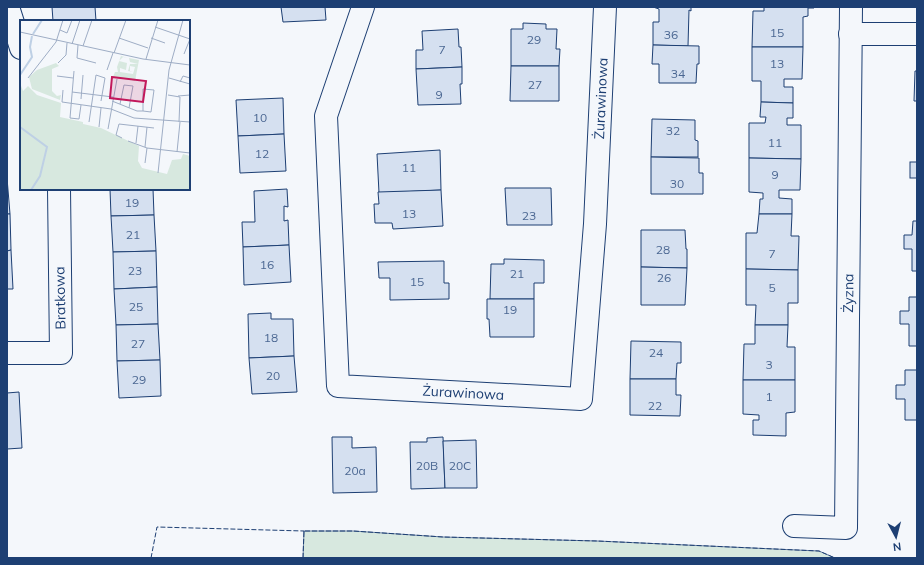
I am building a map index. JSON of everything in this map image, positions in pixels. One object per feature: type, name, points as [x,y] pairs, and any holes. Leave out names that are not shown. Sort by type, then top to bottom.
[{"type":"street","points":[[8,7],[20,45]]},
{"type":"street","name":"Żurawinowa","points":[[363,7],[326,116],[338,386],[581,399],[594,224],[605,7]]},
{"type":"street","name":"Żyzna","points":[[794,526],[846,528],[851,7]]},
{"type":"street","points":[[850,34],[917,34]]},
{"type":"street","name":"Bratkowa","points":[[7,353],[61,353],[59,190]]},
{"type":"shaded area","points":[[304,531],[353,531],[443,537],[597,541],[819,551],[835,558],[303,558]]},
{"type":"building","points":[[52,7],[95,7],[96,20],[53,20]]},
{"type":"building","points":[[281,7],[325,7],[326,20],[283,22]]},
{"type":"building","points":[[653,7],[691,7],[691,11],[689,10],[688,46],[653,45],[653,22],[659,22],[659,9]]},
{"type":"building","points":[[764,7],[814,7],[808,8],[808,16],[803,17],[803,47],[752,47],[753,11],[764,11]]},
{"type":"building","points":[[523,23],[546,24],[546,29],[557,29],[556,49],[560,49],[559,66],[511,66],[511,29],[523,29]]},
{"type":"building","points":[[458,29],[462,67],[416,69],[416,50],[423,50],[422,31]]},
{"type":"building","points":[[653,45],[699,46],[699,64],[697,64],[696,83],[659,83],[659,64],[652,64]]},
{"type":"building","points":[[752,47],[803,47],[802,79],[784,79],[784,87],[793,87],[793,103],[761,102],[761,81],[752,81]]},
{"type":"building","points":[[511,66],[559,66],[559,101],[510,101]]},
{"type":"building","points":[[462,67],[462,84],[460,84],[461,104],[418,105],[416,69]]},
{"type":"building","points":[[915,71],[917,71],[917,101],[914,101]]},
{"type":"building","points":[[283,98],[284,134],[238,136],[236,100]]},
{"type":"building","points":[[761,102],[793,103],[793,118],[787,118],[787,125],[801,125],[801,159],[749,158],[749,123],[765,123],[766,117],[760,117]]},
{"type":"building","points":[[652,119],[695,120],[695,140],[698,141],[698,157],[651,157]]},
{"type":"building","points":[[284,134],[286,171],[240,173],[238,136]]},
{"type":"building","points":[[440,150],[441,190],[379,193],[377,154]]},
{"type":"building","points":[[651,157],[699,158],[699,173],[703,173],[703,194],[651,194]]},
{"type":"building","points":[[749,158],[801,159],[800,190],[779,190],[779,198],[792,199],[792,214],[759,214],[760,199],[763,199],[763,193],[749,192]]},
{"type":"building","points":[[910,162],[917,162],[917,178],[910,178]]},
{"type":"building","points":[[7,178],[10,214],[7,214]]},
{"type":"building","points":[[505,188],[551,188],[552,225],[507,225]]},
{"type":"building","points":[[287,189],[288,207],[284,206],[284,221],[288,220],[289,245],[243,247],[242,222],[255,222],[254,191]]},
{"type":"building","points":[[110,190],[153,190],[154,215],[111,216]]},
{"type":"building","points":[[441,190],[443,226],[393,229],[392,223],[375,223],[374,204],[379,204],[378,192]]},
{"type":"building","points":[[7,214],[10,214],[11,250],[7,251]]},
{"type":"building","points":[[759,214],[792,214],[791,236],[799,236],[798,270],[746,269],[746,233],[757,233]]},
{"type":"building","points":[[154,215],[156,251],[113,252],[111,216]]},
{"type":"building","points":[[913,221],[917,221],[917,271],[912,271],[912,249],[904,249],[904,235],[912,235]]},
{"type":"building","points":[[641,230],[685,230],[687,268],[641,267]]},
{"type":"building","points":[[289,245],[291,282],[244,285],[243,247]]},
{"type":"building","points":[[11,250],[13,289],[7,289],[7,251]]},
{"type":"building","points":[[156,251],[157,287],[114,289],[113,252]]},
{"type":"building","points":[[504,259],[544,260],[544,283],[534,283],[534,299],[490,299],[491,264],[504,264]]},
{"type":"building","points":[[444,261],[444,283],[449,283],[449,299],[390,300],[390,278],[379,278],[378,262]]},
{"type":"building","points":[[641,267],[687,268],[685,305],[641,305]]},
{"type":"building","points":[[746,269],[798,270],[798,303],[788,303],[788,325],[755,325],[756,305],[746,305]]},
{"type":"building","points":[[157,287],[158,324],[116,325],[114,289]]},
{"type":"building","points":[[909,297],[917,297],[917,346],[909,346],[909,324],[900,324],[900,311],[909,311]]},
{"type":"building","points":[[487,299],[534,299],[534,337],[490,337],[489,319],[487,319]]},
{"type":"building","points":[[271,313],[271,319],[293,319],[294,356],[249,358],[248,314]]},
{"type":"building","points":[[158,324],[160,360],[117,361],[116,325]]},
{"type":"building","points":[[755,325],[788,325],[787,347],[795,347],[795,380],[743,380],[744,344],[755,344]]},
{"type":"building","points":[[631,341],[681,342],[681,363],[677,363],[676,379],[630,379]]},
{"type":"building","points":[[294,356],[297,392],[252,394],[249,358]]},
{"type":"building","points":[[160,360],[161,396],[119,398],[117,361]]},
{"type":"building","points":[[905,370],[917,370],[917,420],[905,420],[905,399],[896,399],[896,385],[905,385]]},
{"type":"building","points":[[630,379],[676,379],[676,395],[681,395],[680,416],[630,415]]},
{"type":"building","points":[[743,380],[795,380],[795,412],[786,413],[786,436],[753,435],[753,420],[759,420],[759,415],[743,414]]},
{"type":"building","points":[[19,392],[22,448],[7,449],[7,393]]},
{"type":"building","points":[[332,437],[352,437],[352,448],[376,447],[377,492],[333,493]]},
{"type":"building","points":[[443,437],[445,488],[411,489],[410,442],[427,442],[427,438]]},
{"type":"building","points":[[476,440],[477,488],[445,488],[443,441]]},
{"type":"fence","points":[[151,558],[157,527],[304,532]]},
{"type":"fence","points":[[303,558],[304,531],[353,531],[443,537],[597,541],[819,551],[835,558]]}]
